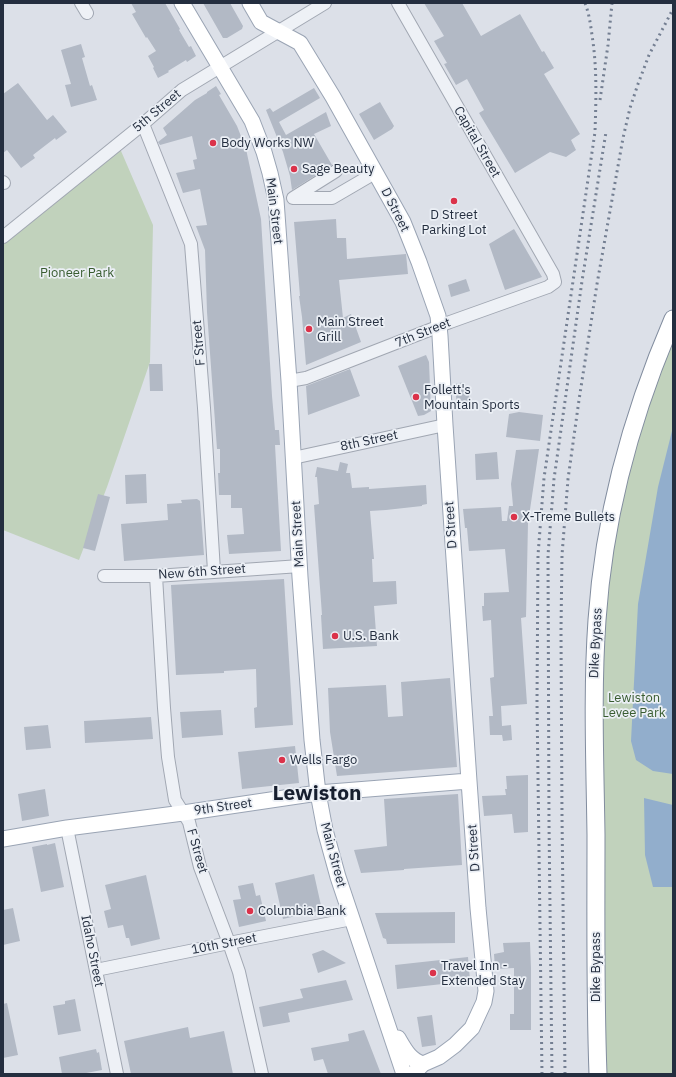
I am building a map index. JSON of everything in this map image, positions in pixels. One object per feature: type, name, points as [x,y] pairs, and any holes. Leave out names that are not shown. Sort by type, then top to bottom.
[{"type":"highway","name":"Dike Bypass","points":[[598,1074],[595,960],[596,893],[594,685],[596,620],[609,524],[622,465],[648,381],[673,319]]},
{"type":"main road","name":"Main Street","points":[[182,3],[252,121],[264,152],[276,200],[312,740],[318,793],[325,830],[338,877],[404,1074]]},
{"type":"main road","name":"D Street","points":[[250,3],[261,22],[277,32],[300,43],[404,222],[438,316],[478,908],[486,991],[484,1002],[472,1028],[455,1045],[421,1071]]},
{"type":"main road","name":"9th Street","points":[[3,839],[67,828],[318,793],[469,781]]},
{"type":"main road","points":[[384,1014],[408,1055],[415,1061],[421,1071]]},
{"type":"street","name":"5th Street","points":[[3,237],[143,124],[182,90],[325,3]]},
{"type":"street","name":"Capital Street","points":[[398,3],[553,274],[555,282]]},
{"type":"street","name":"F Street","points":[[143,124],[191,244],[204,408],[214,571]]},
{"type":"street","points":[[336,171],[292,198],[332,198],[368,177]]},
{"type":"street","name":"7th Street","points":[[289,382],[306,378],[439,326],[548,287],[555,282]]},
{"type":"street","name":"8th Street","points":[[293,458],[445,425]]},
{"type":"street","name":"New 6th Street","points":[[104,576],[156,576],[300,566]]},
{"type":"street","name":"F Street","points":[[156,576],[168,757],[176,800],[189,822],[200,867],[239,972],[262,1074]]},
{"type":"street","name":"Idaho Street","points":[[67,828],[118,1074]]},
{"type":"street","name":"10th Street","points":[[96,970],[229,942],[352,919]]},
{"type":"green space","name":"Pioneer Park","points":[[118,144],[153,225],[150,362],[107,487],[79,560],[3,530],[3,237]]},
{"type":"green space","name":"Lewiston Levee Park","points":[[673,338],[673,1074],[598,1074],[594,685],[615,496]]},
{"type":"water","points":[[673,427],[673,774],[653,771],[636,760],[631,741],[638,604],[658,487]]},
{"type":"water","points":[[644,798],[673,805],[673,887],[653,887],[645,855]]},
{"type":"building","points":[[131,3],[165,3],[180,29],[179,30],[189,47],[191,46],[196,56],[187,62],[186,60],[158,78],[148,56],[156,51],[147,37],[146,38],[132,14],[136,12]]},
{"type":"building","points":[[203,3],[230,3],[243,26],[242,29],[227,38],[223,38]]},
{"type":"building","points":[[424,3],[462,3],[481,36],[520,14],[542,52],[544,51],[554,68],[544,74],[580,134],[571,140],[576,150],[566,157],[550,152],[515,173],[479,113],[484,110],[467,79],[456,85],[444,64],[447,63],[434,41],[444,36]]},
{"type":"building","points":[[81,44],[85,57],[82,58],[90,86],[92,85],[97,100],[71,107],[65,85],[71,84],[61,50]]},
{"type":"building","points":[[18,83],[47,120],[53,115],[67,132],[56,140],[55,138],[33,155],[35,158],[21,168],[7,150],[3,153],[3,94]]},
{"type":"building","points":[[216,86],[221,94],[219,95],[237,126],[246,149],[261,219],[272,396],[275,430],[279,430],[280,445],[275,445],[281,551],[229,554],[227,535],[244,534],[242,508],[231,508],[231,495],[219,495],[218,473],[220,473],[220,449],[217,449],[207,312],[205,250],[196,226],[207,225],[200,189],[183,193],[176,173],[195,169],[193,160],[197,159],[192,136],[160,145],[158,142],[167,135],[163,128],[195,100]]},
{"type":"building","points":[[314,88],[320,98],[279,122],[286,135],[326,112],[331,126],[314,134],[332,165],[292,190],[290,176],[283,152],[266,110],[270,108],[273,112]]},
{"type":"building","points":[[380,102],[394,126],[392,129],[374,140],[359,114]]},
{"type":"building","points":[[336,219],[337,238],[346,238],[347,259],[406,254],[408,274],[339,280],[343,318],[351,314],[361,342],[306,365],[299,296],[294,222]]},
{"type":"building","points":[[514,229],[542,277],[505,290],[489,244]]},
{"type":"building","points":[[466,279],[470,291],[451,297],[448,285]]},
{"type":"building","points":[[426,355],[429,362],[431,411],[424,415],[418,416],[398,366]]},
{"type":"building","points":[[149,364],[162,364],[163,391],[150,391]]},
{"type":"building","points":[[350,369],[360,396],[308,415],[306,386]]},
{"type":"building","points":[[464,382],[471,402],[457,407],[455,384]]},
{"type":"building","points":[[519,412],[543,415],[540,441],[506,437],[509,414]]},
{"type":"building","points":[[539,449],[528,523],[526,617],[521,618],[527,704],[501,706],[502,726],[511,725],[512,740],[503,741],[502,735],[490,735],[489,716],[493,716],[490,678],[494,677],[491,620],[483,621],[482,606],[484,606],[484,593],[509,592],[505,549],[469,551],[467,528],[465,528],[463,509],[501,507],[502,521],[507,521],[509,506],[513,506],[511,484],[516,450]]},
{"type":"building","points":[[497,452],[499,479],[476,480],[475,454]]},
{"type":"building","points":[[340,462],[348,464],[346,473],[350,473],[352,488],[369,487],[369,489],[426,485],[427,504],[422,506],[370,511],[374,559],[372,559],[373,582],[396,581],[397,604],[374,606],[377,646],[323,649],[314,505],[319,504],[317,477],[315,477],[317,467],[338,471]]},
{"type":"building","points":[[146,474],[147,503],[126,504],[125,475]]},
{"type":"building","points":[[98,494],[110,497],[95,551],[83,548]]},
{"type":"building","points":[[197,499],[200,501],[204,555],[124,561],[121,524],[168,520],[167,504],[182,503],[181,500]]},
{"type":"building","points":[[284,579],[293,725],[255,728],[254,708],[257,707],[256,669],[224,671],[224,673],[176,675],[171,585]]},
{"type":"building","points":[[450,678],[457,767],[337,776],[330,732],[328,688],[386,685],[388,717],[403,716],[401,682]]},
{"type":"building","points":[[221,710],[223,735],[182,738],[180,712]]},
{"type":"building","points":[[151,717],[153,739],[85,743],[84,721]]},
{"type":"building","points":[[48,725],[51,748],[26,750],[24,727]]},
{"type":"building","points":[[295,746],[299,783],[242,789],[238,752]]},
{"type":"building","points":[[528,775],[528,832],[514,833],[512,814],[484,816],[482,796],[506,795],[506,776]]},
{"type":"building","points":[[45,789],[49,816],[22,821],[18,794]]},
{"type":"building","points":[[458,794],[462,865],[361,873],[354,850],[387,846],[384,799]]},
{"type":"building","points":[[55,843],[64,887],[41,892],[32,847]]},
{"type":"building","points":[[314,874],[322,910],[283,919],[275,883]]},
{"type":"building","points":[[146,875],[160,939],[131,946],[129,938],[126,938],[123,925],[108,928],[104,911],[111,909],[105,885]]},
{"type":"building","name":"Columbia Bank","points":[[253,883],[256,896],[260,895],[266,921],[239,927],[233,900],[241,899],[238,886]]},
{"type":"building","points":[[13,908],[20,941],[3,945],[3,910]]},
{"type":"building","points":[[455,912],[455,943],[387,944],[386,939],[383,938],[375,913]]},
{"type":"building","points":[[530,942],[531,1030],[510,1030],[510,1014],[514,1014],[514,968],[495,969],[494,954],[504,952],[503,943]]},
{"type":"building","points":[[323,950],[346,963],[318,973],[312,954]]},
{"type":"building","name":"Travel Inn - Extended Stay","points":[[468,957],[470,981],[397,989],[395,965]]},
{"type":"building","points":[[346,980],[353,1000],[288,1013],[290,1022],[263,1027],[259,1007],[303,998],[300,989]]},
{"type":"building","points":[[75,999],[81,1031],[58,1035],[53,1006],[65,1004],[65,1001]]},
{"type":"building","points":[[7,1003],[18,1055],[3,1058],[3,1004]]},
{"type":"building","points":[[432,1015],[436,1045],[422,1047],[417,1017]]},
{"type":"building","points":[[188,1027],[190,1038],[224,1031],[233,1074],[131,1074],[124,1041]]},
{"type":"building","points":[[364,1030],[381,1074],[328,1074],[323,1059],[314,1061],[311,1048],[349,1041],[348,1034]]},
{"type":"building","points":[[96,1049],[97,1053],[99,1052],[102,1070],[81,1074],[62,1074],[59,1057]]},
{"type":"railway","points":[[542,1074],[537,702],[538,555],[544,478],[595,132],[595,64],[590,22],[585,3]]},
{"type":"railway","points":[[600,100],[612,3]]},
{"type":"railway","points":[[565,1074],[561,630],[562,555],[568,479],[597,284],[623,138],[630,108],[649,55],[673,9]]},
{"type":"railway","points":[[552,1074],[548,555],[554,479],[582,281],[606,132]]},
{"type":"place","name":"Body Works NW","points":[[213,143]]},
{"type":"place","name":"Sage Beauty","points":[[294,169]]},
{"type":"place","name":"D Street Parking Lot","points":[[454,201]]},
{"type":"place","name":"Main Street Grill","points":[[309,329]]},
{"type":"place","name":"Follett's Mountain Sports","points":[[416,397]]},
{"type":"place","name":"X-Treme Bullets","points":[[514,517]]},
{"type":"place","name":"U.S. Bank","points":[[335,636]]},
{"type":"place","name":"Wells Fargo","points":[[282,760]]},
{"type":"place","name":"Columbia Bank","points":[[250,911]]},
{"type":"place","name":"Travel Inn - Extended Stay","points":[[433,973]]},
{"type":"district","name":"Lewiston","points":[[317,794]]}]
